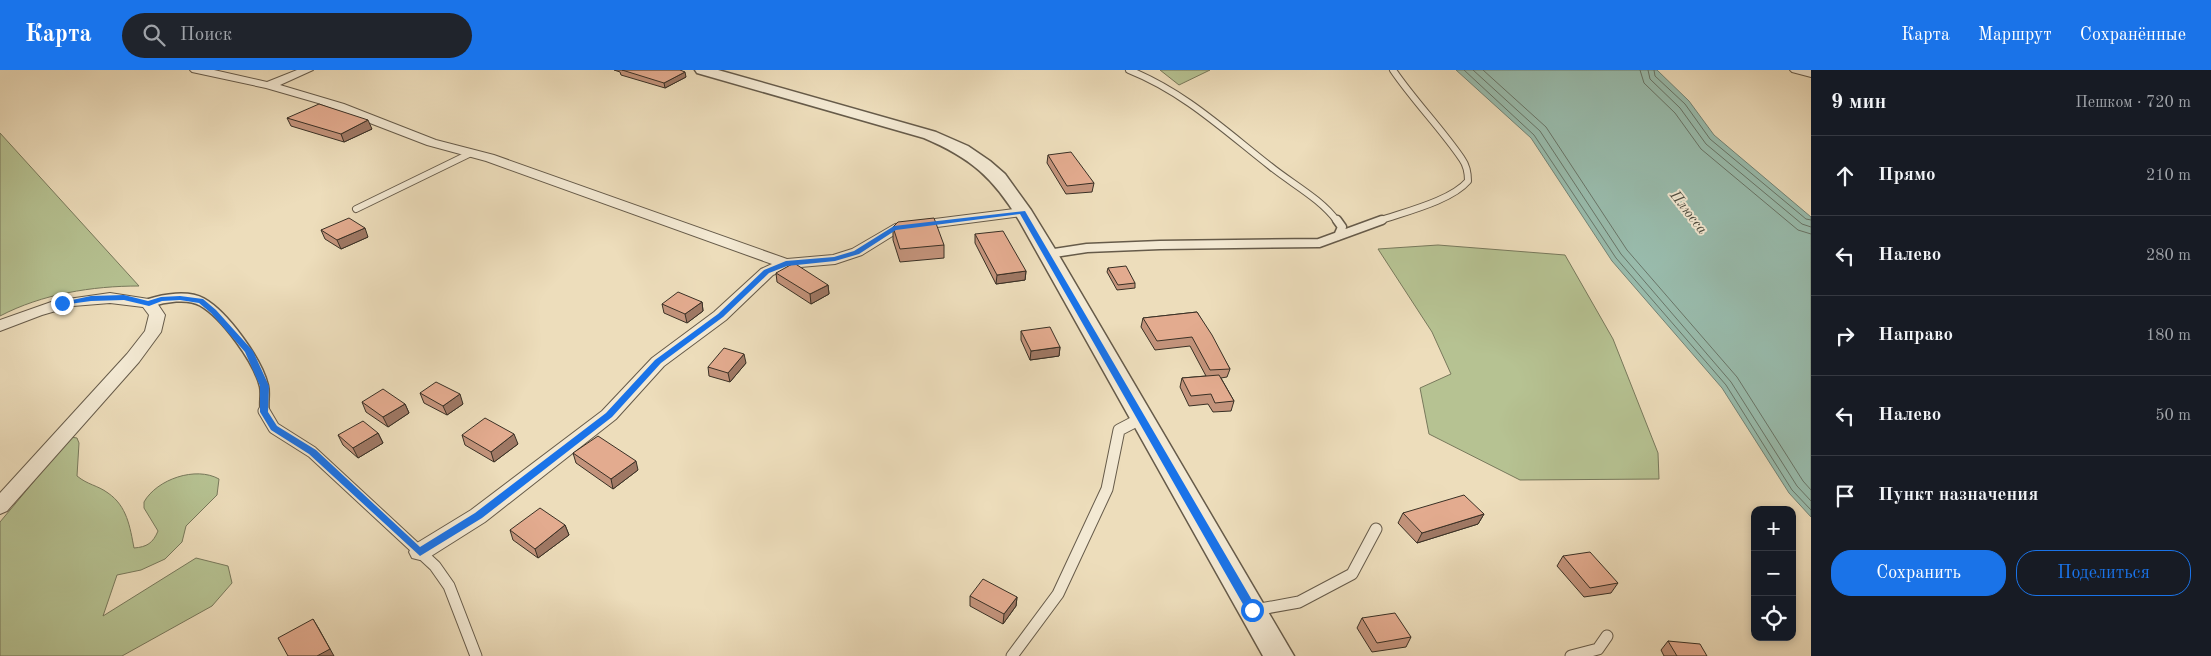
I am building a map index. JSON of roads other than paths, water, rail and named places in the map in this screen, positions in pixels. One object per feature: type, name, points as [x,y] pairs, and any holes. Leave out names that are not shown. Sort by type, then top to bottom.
[{"type":"street","points":[[196,70],[271,84],[342,108],[446,148],[488,158],[786,264]]},
{"type":"street","points":[[271,84],[306,70]]},
{"type":"street","points":[[702,70],[938,138],[959,148],[993,171],[1022,212],[1048,254],[1279,656]]},
{"type":"street","points":[[1796,70],[1811,74]]},
{"type":"street","points":[[420,552],[478,516],[609,415],[658,362],[720,316],[767,272],[786,264],[835,259],[857,252],[894,228],[1022,212]]},
{"type":"street","points":[[0,326],[19,317],[62,303],[91,298],[124,298],[149,303],[157,315],[153,332],[133,358],[0,506]]},
{"type":"lane","points":[[1129,70],[1158,82],[1217,120],[1271,167],[1309,193],[1334,214],[1342,227],[1338,236]]},
{"type":"lane","points":[[1048,254],[1087,248],[1160,245],[1319,243],[1444,197],[1462,188],[1468,181],[1468,172],[1464,160],[1414,100],[1393,70]]},
{"type":"lane","points":[[356,209],[469,154]]},
{"type":"lane","points":[[149,303],[161,299],[180,298],[201,301],[214,311],[249,351],[264,386],[264,412],[274,428],[312,452],[435,566],[449,586],[476,656]]},
{"type":"lane","points":[[1012,656],[1058,594],[1107,489],[1119,430],[1143,418]]},
{"type":"lane","points":[[1252,610],[1298,602],[1352,574],[1376,529]]},
{"type":"lane","points":[[1571,656],[1598,649],[1607,636]]},
{"type":"water","name":"Плюсса","points":[[1456,70],[1657,70],[1689,101],[1714,135],[1811,217],[1811,517],[1789,493],[1722,388],[1612,261],[1531,138]]}]
